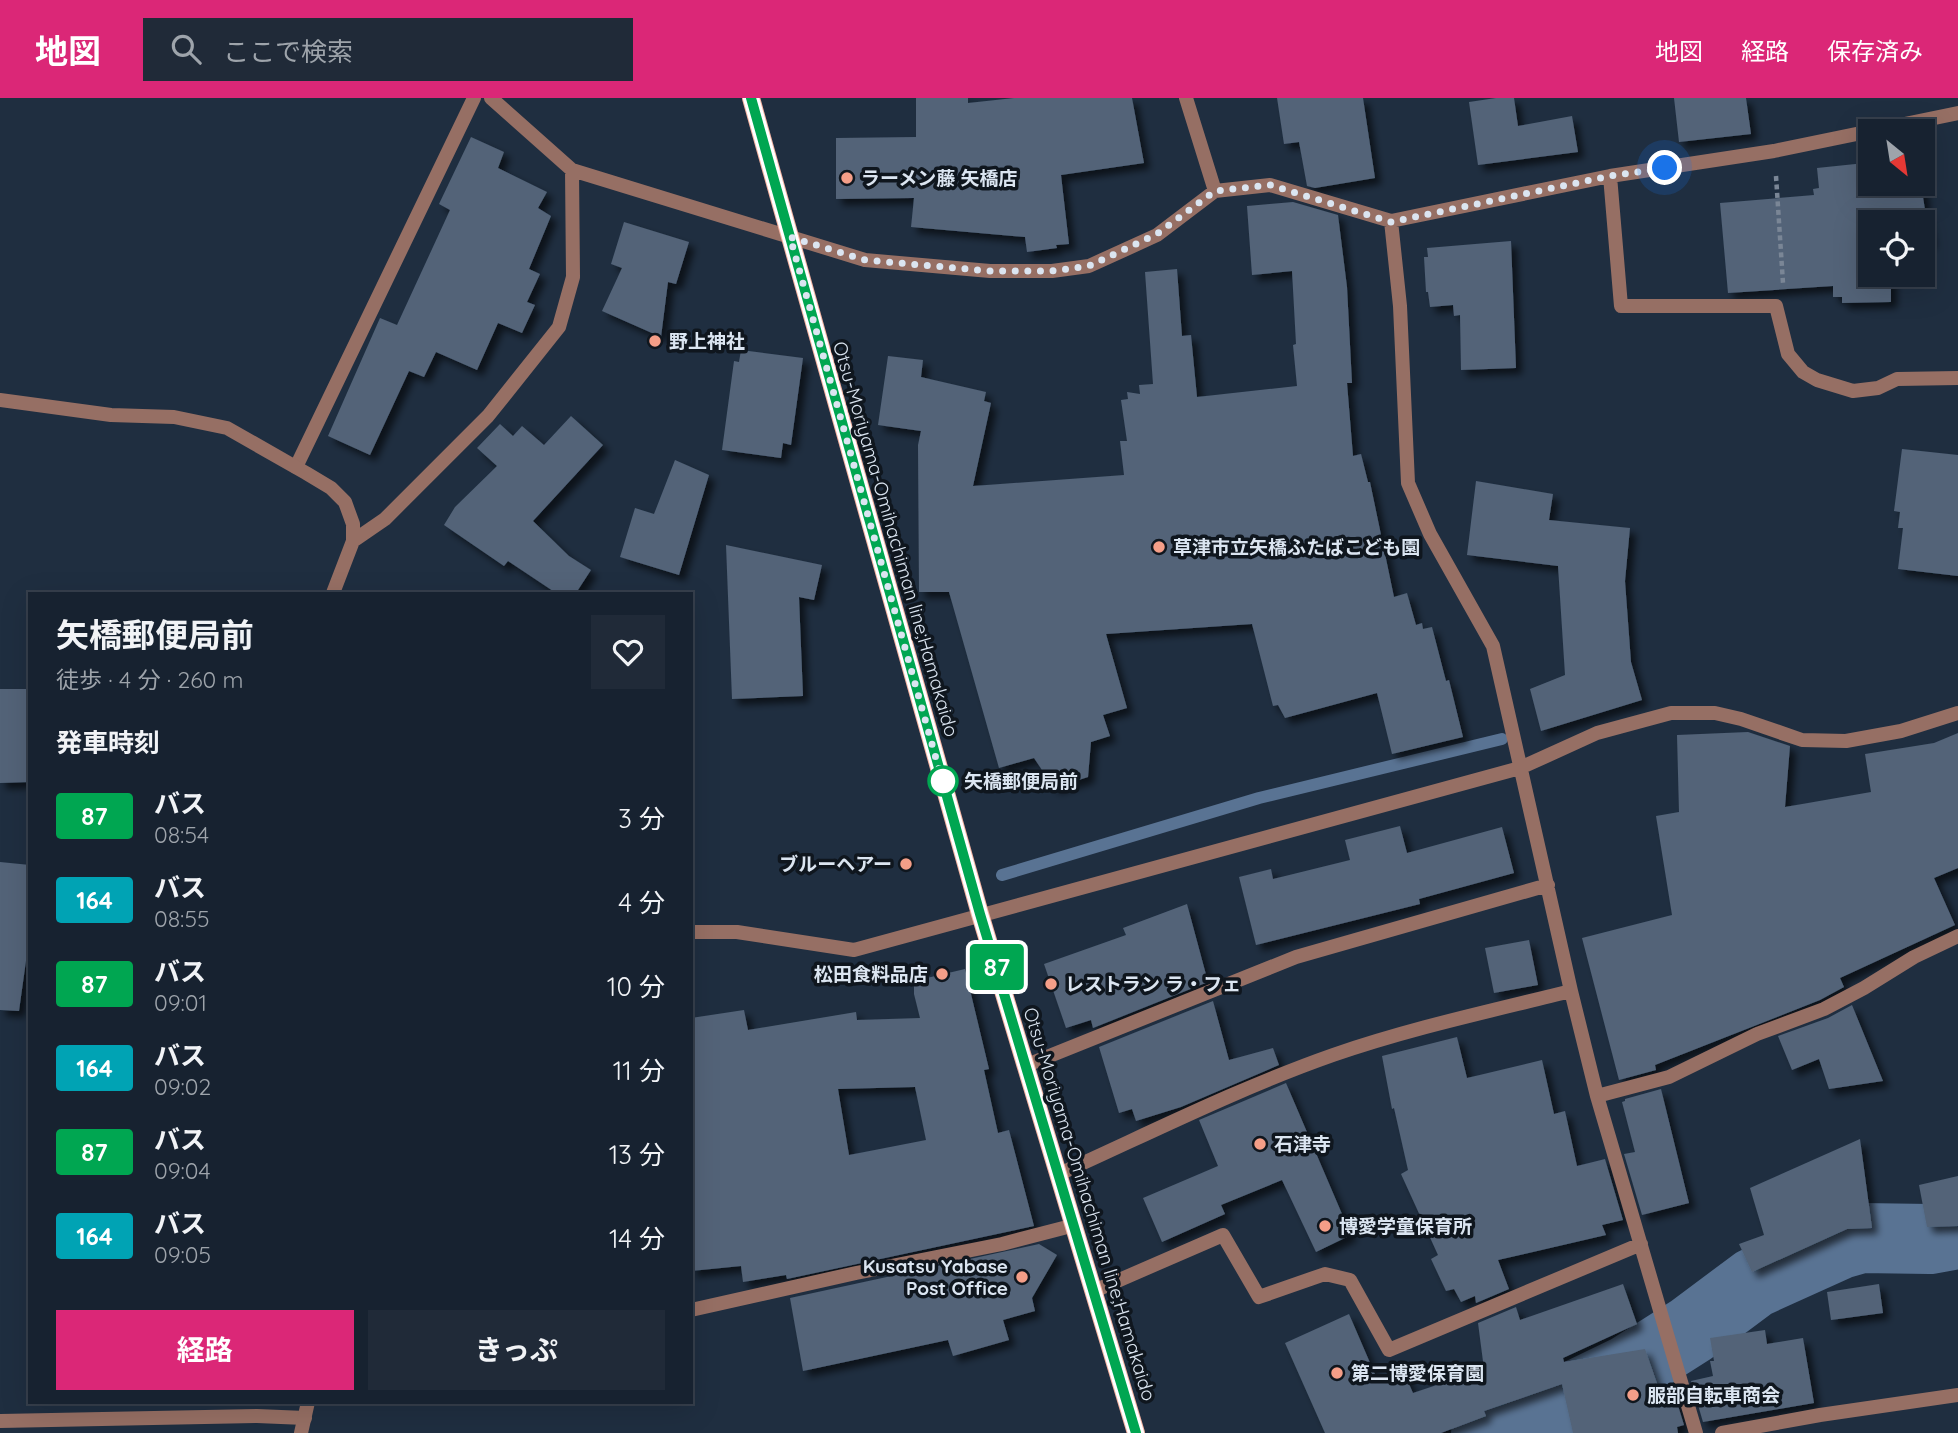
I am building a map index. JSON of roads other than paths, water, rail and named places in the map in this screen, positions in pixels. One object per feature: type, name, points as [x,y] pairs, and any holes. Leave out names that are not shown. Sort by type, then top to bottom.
[{"type":"main road","name":"Otsu-Moriyama-Omihachiman line;Hamakaido","points":[[751,98],[980,914],[1136,1433]]},
{"type":"street","points":[[296,467],[474,98]]},
{"type":"street","points":[[491,98],[572,170],[865,260],[990,271],[1052,271],[1089,266],[1157,234],[1215,191],[1270,185],[1391,222],[1610,176],[1774,151],[1958,113]]},
{"type":"street","points":[[1185,98],[1215,191]]},
{"type":"street","points":[[353,541],[385,519],[488,415],[559,327],[573,277],[572,170]]},
{"type":"street","points":[[1610,176],[1621,306],[1776,306],[1788,354],[1803,372],[1817,380],[1853,391],[1878,388],[1897,379],[1958,379]]},
{"type":"street","points":[[1391,222],[1400,306],[1408,483],[1430,534],[1493,646],[1597,1096],[1696,1433]]},
{"type":"street","points":[[0,400],[111,415],[174,417],[227,429],[296,467],[331,488],[345,502],[353,524],[353,541],[333,592]]},
{"type":"street","points":[[693,932],[737,932],[854,950],[1520,768],[1597,733],[1671,713],[1714,713],[1741,719],[1802,740],[1846,741],[1901,731],[1958,713]]},
{"type":"street","points":[[1027,1065],[1296,957],[1548,885]]},
{"type":"street","points":[[1597,1096],[1669,1077],[1757,1034],[1824,1009],[1914,957],[1958,936]]},
{"type":"street","points":[[1059,1174],[1220,1100],[1335,1054],[1396,1035],[1571,991]]},
{"type":"street","points":[[693,1310],[1002,1244],[1075,1225]]},
{"type":"street","points":[[1094,1291],[1223,1235],[1259,1297],[1325,1274],[1350,1280],[1389,1350],[1641,1244]]},
{"type":"street","points":[[1722,1433],[1820,1415],[1958,1395]]},
{"type":"street","points":[[301,1433],[308,1404]]},
{"type":"street","points":[[0,1421],[257,1416],[304,1418]]},
{"type":"waterway","points":[[1002,875],[1259,798],[1502,739]]},
{"type":"waterway","points":[[1486,1433],[1568,1399],[1628,1370],[1691,1330],[1754,1283],[1840,1244],[1861,1238],[1930,1239],[1958,1234]]},
{"type":"place","name":"ラーメン藤 矢橋店","points":[[847,178]]},
{"type":"place","name":"野上神社","points":[[655,341]]},
{"type":"place","name":"草津市立矢橋ふたばこども園","points":[[1159,547]]},
{"type":"place","name":"矢橋郵便局前","points":[[943,781]]},
{"type":"place","name":"ブルーヘアー","points":[[906,864]]},
{"type":"place","name":"松田食料品店","points":[[942,974]]},
{"type":"place","name":"レストラン ラ・フェ","points":[[1051,984]]},
{"type":"place","name":"石津寺","points":[[1260,1144]]},
{"type":"place","name":"博愛学童保育所","points":[[1325,1226]]},
{"type":"place","name":"Kusatsu Yabase Post Office","points":[[1022,1277]]},
{"type":"place","name":"第二博愛保育園","points":[[1337,1373]]},
{"type":"place","name":"服部自転車商会","points":[[1633,1395]]}]
